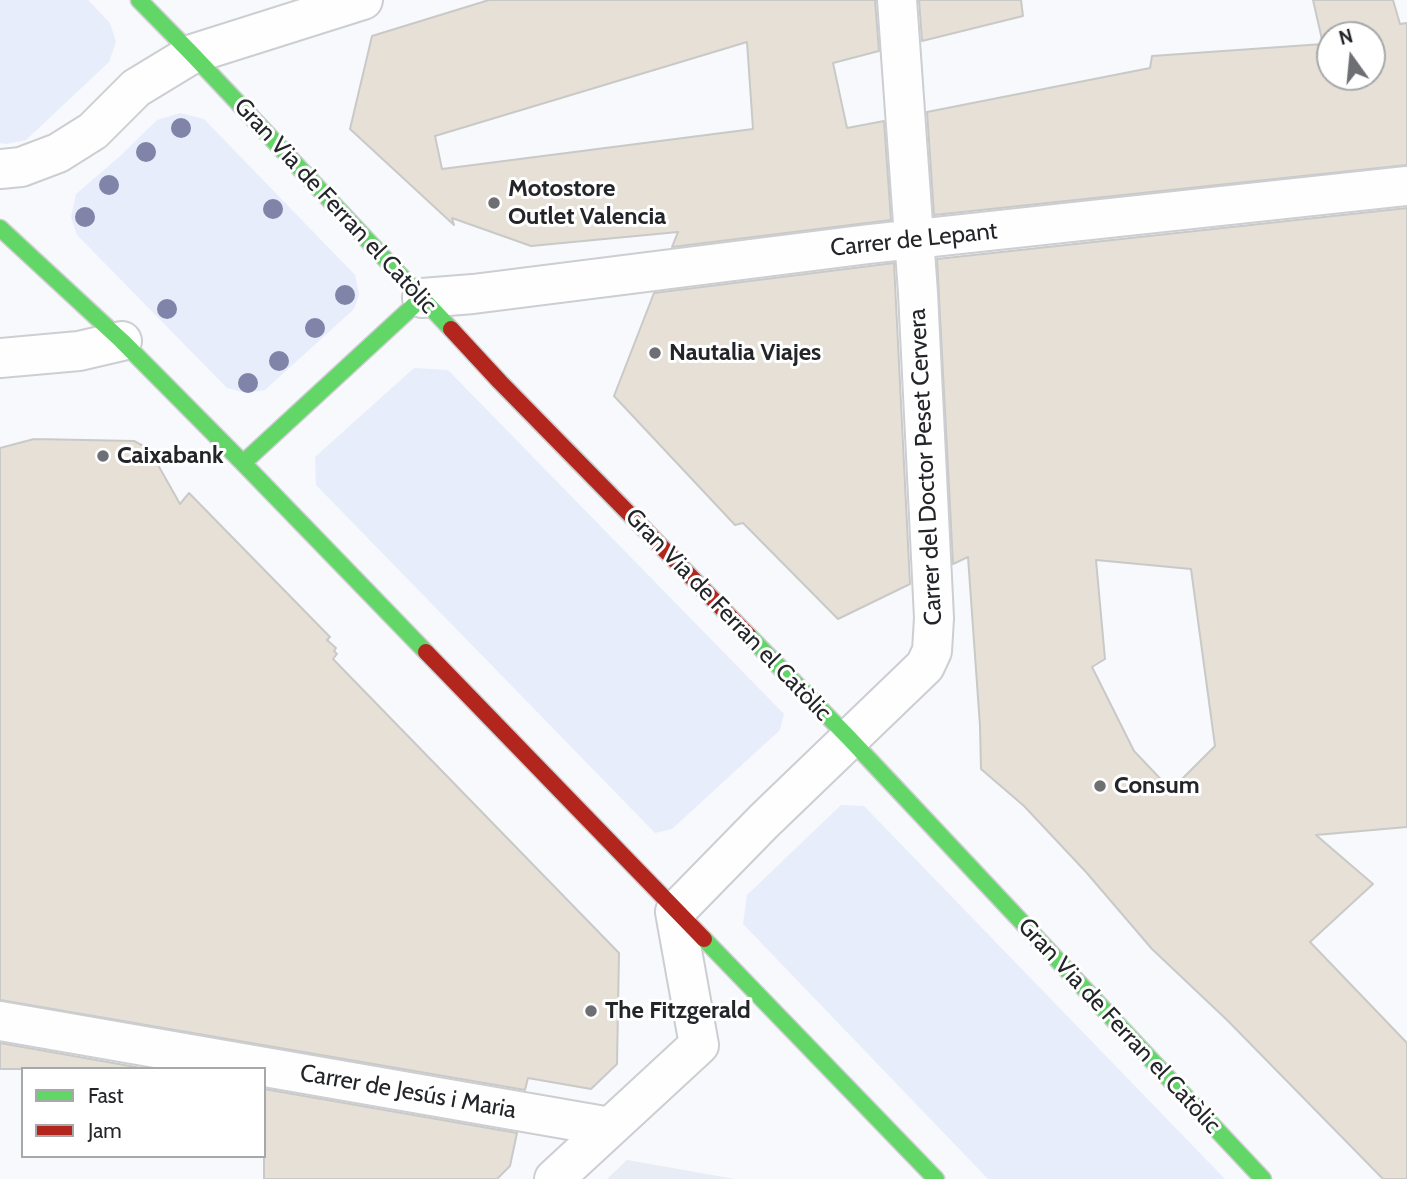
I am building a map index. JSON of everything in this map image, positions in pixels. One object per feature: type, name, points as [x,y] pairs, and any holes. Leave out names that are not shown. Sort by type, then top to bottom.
[{"type":"main road","name":"Gran Via de Ferran el Catòlic","points":[[139,0],[500,382],[849,738],[1262,1179]]},
{"type":"main road","points":[[0,228],[122,341],[243,463],[936,1179]]},
{"type":"main road","points":[[243,463],[422,298]]},
{"type":"street","points":[[0,169],[21,167],[58,153],[93,131],[136,88],[191,54],[363,0]]},
{"type":"street","name":"Carrer del Doctor Peset Cervera","points":[[676,912],[849,738],[925,666],[932,651],[934,618],[915,239],[897,0]]},
{"type":"street","name":"Carrer de Lepant","points":[[422,298],[915,239],[1407,186]]},
{"type":"street","points":[[0,358],[79,351],[122,341]]},
{"type":"street","points":[[554,1179],[699,1045],[676,912]]},
{"type":"street","name":"Carrer de Jesús i Maria","points":[[0,1021],[265,1067]]},
{"type":"street","name":"Carrer de Jesús i Maria","points":[[266,1067],[610,1127]]},
{"type":"shaded area","points":[[0,0],[88,0],[110,23],[116,42],[109,62],[26,140],[6,144],[0,143]]},
{"type":"shaded area","points":[[180,113],[204,119],[355,275],[359,294],[354,309],[265,390],[246,393],[227,388],[77,235],[71,217],[76,194],[157,120]]},
{"type":"shaded area","points":[[414,368],[448,370],[784,714],[780,730],[672,829],[655,833],[316,485],[315,457]]},
{"type":"shaded area","points":[[841,805],[864,806],[1225,1179],[988,1179],[743,924],[747,895]]},
{"type":"shaded area","points":[[627,1160],[735,1179],[607,1179]]},
{"type":"building","points":[[489,0],[875,0],[879,51],[833,63],[847,128],[884,121],[891,220],[672,247],[678,232],[531,246],[452,218],[454,225],[350,129],[372,36]],"holes":[[[747,42],[753,129],[442,169],[435,136]]]},
{"type":"building","points":[[919,0],[1021,0],[1023,16],[922,41]]},
{"type":"building","points":[[1313,0],[1393,0],[1400,24],[1407,23],[1407,165],[934,215],[927,112],[1150,68],[1152,56],[1316,44],[1316,91],[1386,91],[1386,21],[1318,21]]},
{"type":"building","points":[[1407,208],[1407,827],[1316,835],[1373,884],[1310,942],[1407,1043],[1407,1179],[1383,1179],[1227,1020],[1152,949],[1086,872],[1024,806],[981,769],[968,557],[953,564],[937,259]],"holes":[[[1096,560],[1191,569],[1215,746],[1171,790],[1134,751],[1092,667],[1105,659]]]},
{"type":"building","points":[[894,263],[910,584],[838,619],[743,523],[735,525],[614,396],[654,293]]},
{"type":"building","points":[[34,439],[134,441],[149,449],[180,504],[189,493],[330,637],[327,640],[336,648],[334,651],[337,654],[333,659],[619,953],[617,1064],[591,1089],[528,1078],[525,1090],[0,1000],[0,448]]},
{"type":"building","points":[[0,1043],[136,1067],[21,1067],[0,1069]]},
{"type":"building","points":[[266,1089],[517,1133],[510,1166],[497,1179],[264,1179]]},
{"type":"traffic: fast","points":[[139,0],[451,329]]},
{"type":"traffic: fast","points":[[0,228],[122,341],[426,652]]},
{"type":"traffic: fast","points":[[243,463],[422,298]]},
{"type":"traffic: fast","points":[[749,636],[849,738],[1263,1179]]},
{"type":"traffic: fast","points":[[704,939],[936,1179]]},
{"type":"traffic: jam","points":[[451,329],[749,636]]},
{"type":"traffic: jam","points":[[426,652],[704,939]]},
{"type":"place","name":"Motostore Outlet Valencia","points":[[494,203]]},
{"type":"place","name":"Nautalia Viajes","points":[[655,353]]},
{"type":"place","name":"Caixabank","points":[[103,456]]},
{"type":"place","name":"Consum","points":[[1100,786]]},
{"type":"place","name":"The Fitzgerald","points":[[591,1011]]}]
